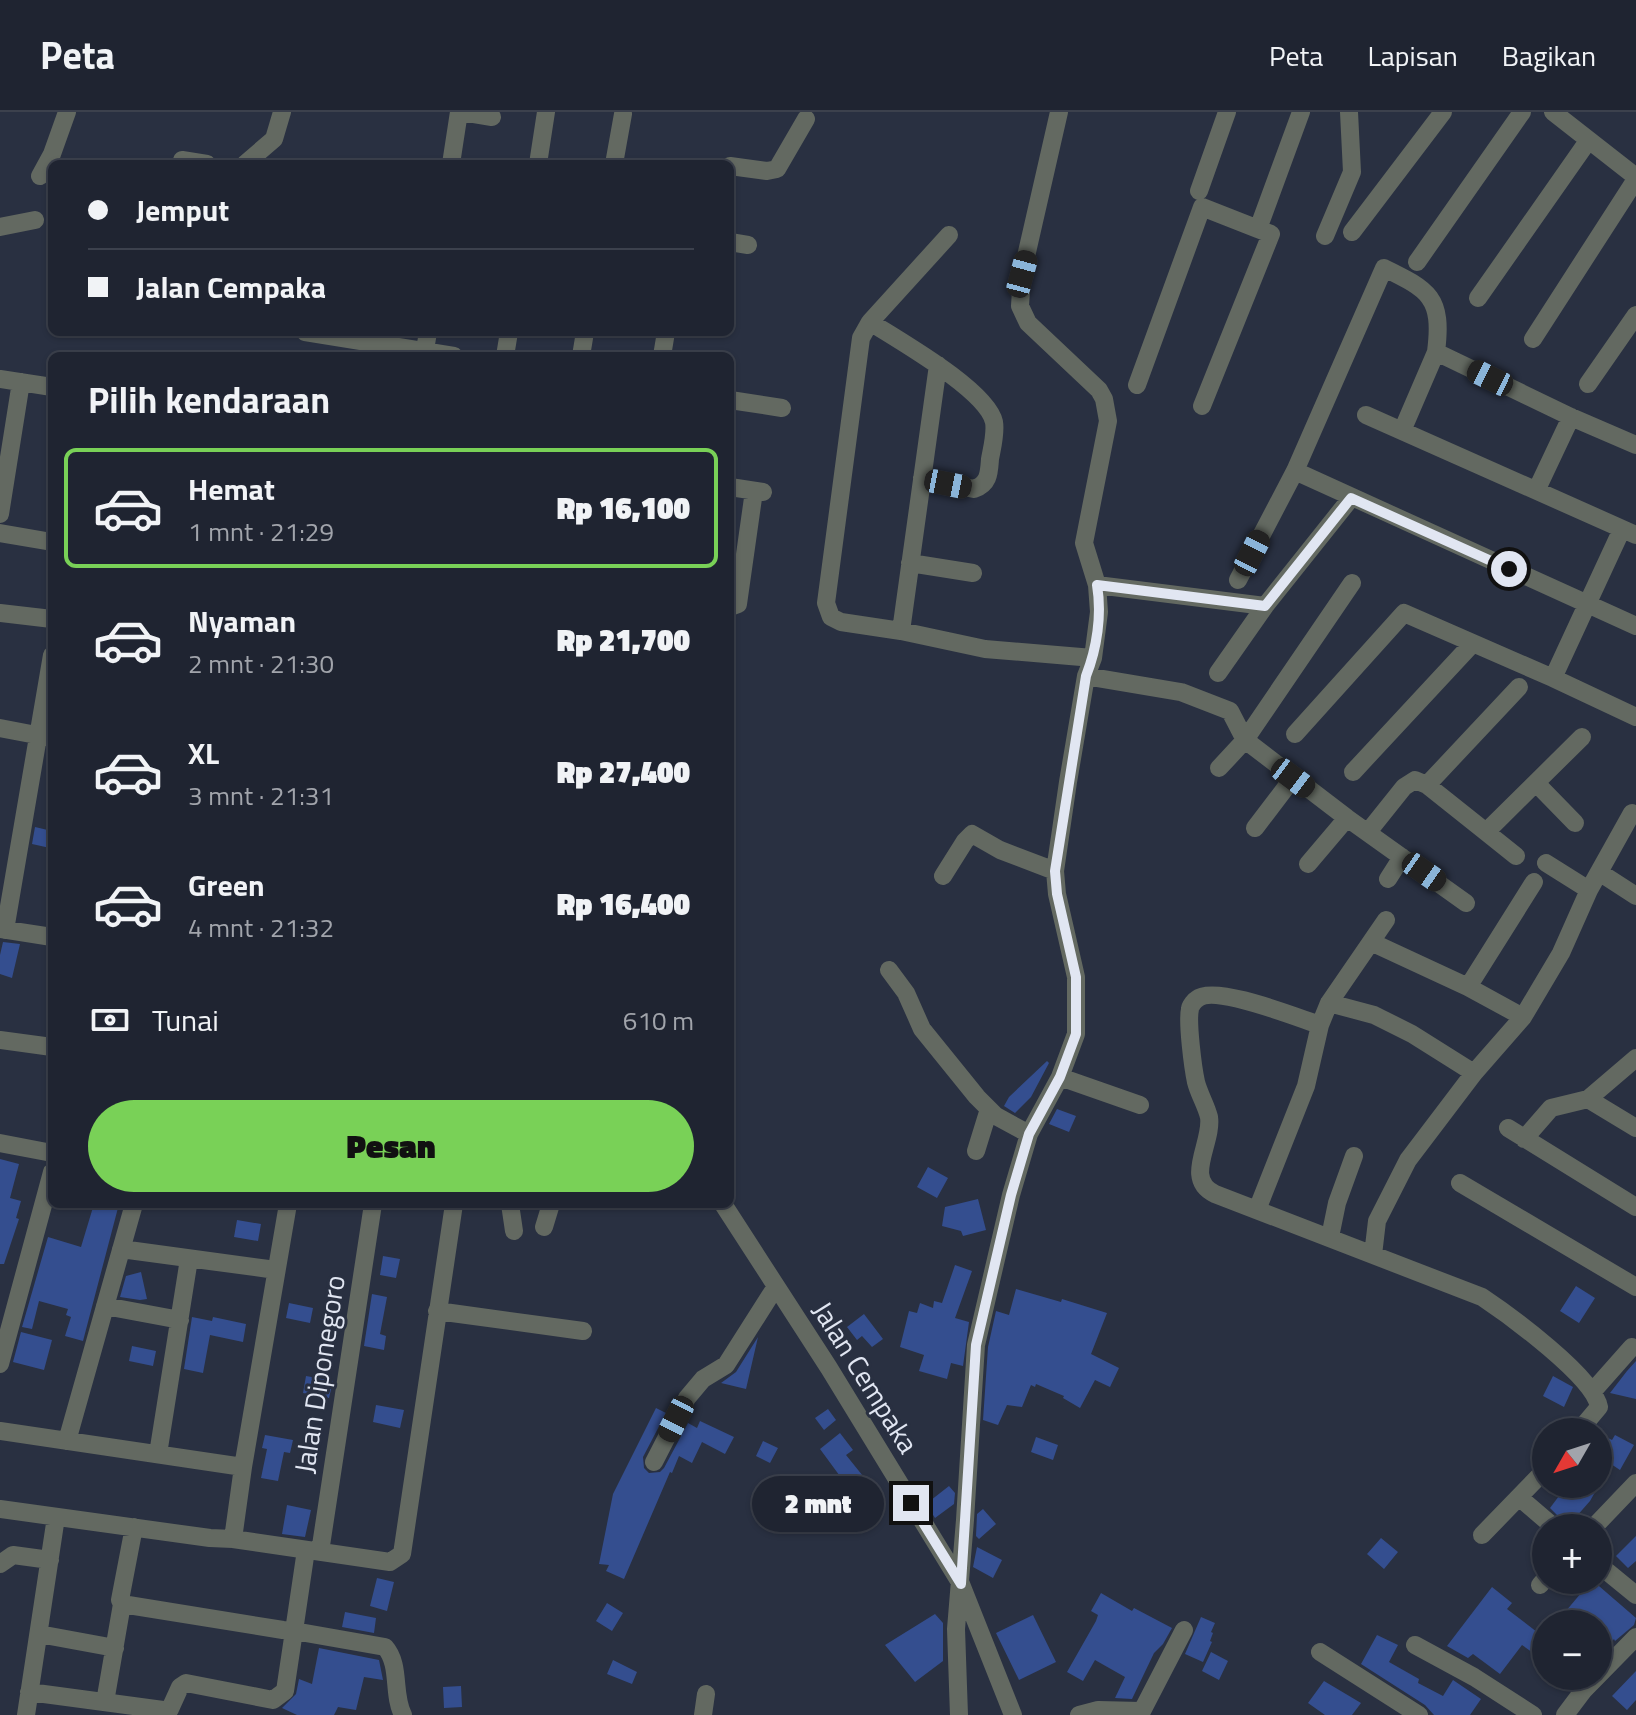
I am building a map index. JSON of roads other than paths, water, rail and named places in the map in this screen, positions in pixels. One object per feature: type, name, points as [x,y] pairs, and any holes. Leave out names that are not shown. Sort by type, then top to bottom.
[{"type":"street","points":[[49,160],[67,112]]},
{"type":"street","points":[[250,160],[274,139],[282,112]]},
{"type":"street","points":[[452,160],[460,112],[492,117]]},
{"type":"street","points":[[539,160],[546,112]]},
{"type":"street","points":[[959,1715],[956,1629],[976,1345],[1011,1195],[1029,1134],[1060,1077],[1076,1034],[1078,1011],[1076,977],[1057,894],[1055,871],[1099,612],[1097,585],[1084,543],[1108,421],[1104,399],[1090,380],[1028,323],[1020,306],[1022,274],[1059,112]]},
{"type":"street","points":[[1199,191],[1227,112]]},
{"type":"street","points":[[1258,229],[1301,112]]},
{"type":"street","points":[[1325,236],[1352,172],[1349,112]]},
{"type":"street","points":[[1352,232],[1443,112]]},
{"type":"street","points":[[1417,262],[1522,112]]},
{"type":"street","points":[[1533,339],[1636,178],[1553,112]]},
{"type":"street","points":[[615,160],[623,114]]},
{"type":"street","points":[[734,167],[767,171],[777,169],[806,119]]},
{"type":"street","points":[[1478,298],[1588,141]]},
{"type":"street","points":[[40,176],[48,161]]},
{"type":"street","points":[[1137,385],[1202,207],[1271,234],[1202,406]]},
{"type":"street","points":[[0,227],[35,220]]},
{"type":"street","points":[[949,235],[870,322],[861,338],[826,603],[831,617],[841,622],[1090,667],[1214,703],[1230,711],[1245,740],[1466,903]]},
{"type":"street","points":[[1238,580],[1295,471],[1384,268],[1422,286],[1434,305],[1439,328],[1436,352],[1402,431]]},
{"type":"street","points":[[1588,384],[1636,315]]},
{"type":"street","points":[[870,322],[938,365],[965,387],[995,424],[988,478],[980,487],[974,489],[922,478]]},
{"type":"street","points":[[327,336],[413,352]]},
{"type":"street","points":[[1436,352],[1636,445]]},
{"type":"street","points":[[901,631],[938,365]]},
{"type":"street","points":[[0,379],[48,386]]},
{"type":"street","points":[[0,514],[21,382]]},
{"type":"street","points":[[734,401],[782,408]]},
{"type":"street","points":[[1366,415],[1629,532],[1587,604],[1553,678]]},
{"type":"street","points":[[1537,489],[1571,417]]},
{"type":"street","points":[[1295,471],[1636,626]]},
{"type":"street","points":[[734,488],[759,492],[738,604],[734,606]]},
{"type":"street","points":[[1218,673],[1265,606],[1351,498]]},
{"type":"street","points":[[0,533],[48,541]]},
{"type":"street","points":[[910,563],[973,573]]},
{"type":"street","points":[[1219,768],[1245,740],[1352,583]]},
{"type":"street","points":[[1097,585],[1265,606]]},
{"type":"street","points":[[0,613],[48,619]]},
{"type":"street","points":[[1295,734],[1404,613],[1636,717]]},
{"type":"street","points":[[1353,772],[1472,644]]},
{"type":"street","points":[[1427,785],[1519,687]]},
{"type":"street","points":[[48,702],[45,737],[2,930],[48,936]]},
{"type":"street","points":[[0,728],[45,737]]},
{"type":"street","points":[[1486,832],[1582,737]]},
{"type":"street","points":[[1255,828],[1293,778]]},
{"type":"street","points":[[1368,832],[1404,787],[1414,780],[1427,785],[1516,856]]},
{"type":"street","points":[[1536,783],[1575,823]]},
{"type":"street","points":[[1373,1255],[1377,1221],[1408,1160],[1474,1073],[1523,1017],[1561,953],[1589,890],[1632,813],[1636,815]]},
{"type":"street","points":[[1308,864],[1347,818]]},
{"type":"street","points":[[943,876],[972,834],[1000,850],[1055,871]]},
{"type":"street","points":[[1388,879],[1402,857]]},
{"type":"street","points":[[1546,863],[1589,890]]},
{"type":"street","points":[[1599,872],[1636,896]]},
{"type":"street","points":[[1468,987],[1534,882]]},
{"type":"street","points":[[1257,1210],[1306,1086],[1320,1025],[1329,1003],[1386,920]]},
{"type":"street","points":[[1371,942],[1468,987],[1523,1017]]},
{"type":"street","points":[[889,970],[906,993],[931,1041],[989,1109],[1029,1134]]},
{"type":"street","points":[[1320,1025],[1220,995],[1202,996],[1190,1008],[1196,1082],[1209,1126],[1199,1174],[1202,1184],[1215,1194],[1482,1297],[1519,1321],[1593,1391],[1599,1407],[1590,1418]]},
{"type":"street","points":[[1329,1003],[1374,1015],[1412,1034],[1474,1073]]},
{"type":"street","points":[[0,1040],[48,1046]]},
{"type":"street","points":[[1524,1139],[1551,1108],[1588,1099],[1636,1058]]},
{"type":"street","points":[[1060,1077],[1140,1105]]},
{"type":"street","points":[[1588,1099],[1636,1128]]},
{"type":"street","points":[[976,1151],[989,1109]]},
{"type":"street","points":[[1508,1128],[1636,1207]]},
{"type":"street","points":[[0,1143],[48,1152]]},
{"type":"street","points":[[1330,1237],[1337,1203],[1354,1156]]},
{"type":"street","points":[[1460,1183],[1636,1287]]},
{"type":"street","points":[[0,1364],[48,1187]]},
{"type":"street","points":[[67,1441],[133,1208]]},
{"type":"street","points":[[233,1539],[287,1208]]},
{"type":"street","name":"Jalan Diponegoro","points":[[105,1702],[170,1709],[180,1687],[186,1683],[258,1697],[279,1698],[285,1691],[294,1631],[313,1551],[372,1208]]},
{"type":"street","points":[[0,1509],[390,1562],[402,1554],[453,1208]]},
{"type":"street","points":[[511,1208],[514,1231]]},
{"type":"street","points":[[544,1227],[550,1208]]},
{"type":"street","name":"Jalan Cempaka","points":[[725,1208],[829,1368],[961,1584],[1013,1715]]},
{"type":"street","points":[[121,1249],[276,1270]]},
{"type":"street","points":[[158,1454],[189,1259]]},
{"type":"street","points":[[654,1462],[687,1398],[703,1379],[726,1365],[775,1288]]},
{"type":"street","points":[[105,1306],[180,1320]]},
{"type":"street","points":[[437,1311],[583,1331]]},
{"type":"street","points":[[1593,1391],[1632,1347]]},
{"type":"street","points":[[0,1431],[243,1467]]},
{"type":"street","points":[[1606,1514],[1636,1483]]},
{"type":"street","points":[[1482,1535],[1532,1485]]},
{"type":"street","points":[[1520,1498],[1539,1514]]},
{"type":"street","points":[[26,1715],[56,1517]]},
{"type":"street","points":[[29,1692],[105,1702],[134,1527]]},
{"type":"street","points":[[0,1564],[13,1555],[50,1560]]},
{"type":"street","points":[[1612,1575],[1636,1595]]},
{"type":"street","points":[[122,1604],[385,1647],[393,1659],[398,1705],[403,1715]]},
{"type":"street","points":[[1079,1715],[1098,1710],[1140,1713],[1184,1630]]},
{"type":"street","points":[[39,1634],[115,1648]]},
{"type":"street","points":[[1565,1715],[1583,1691],[1636,1637]]},
{"type":"street","points":[[1415,1645],[1474,1677],[1533,1715]]},
{"type":"street","points":[[1320,1652],[1419,1715]]},
{"type":"street","points":[[703,1715],[706,1694]]}]
